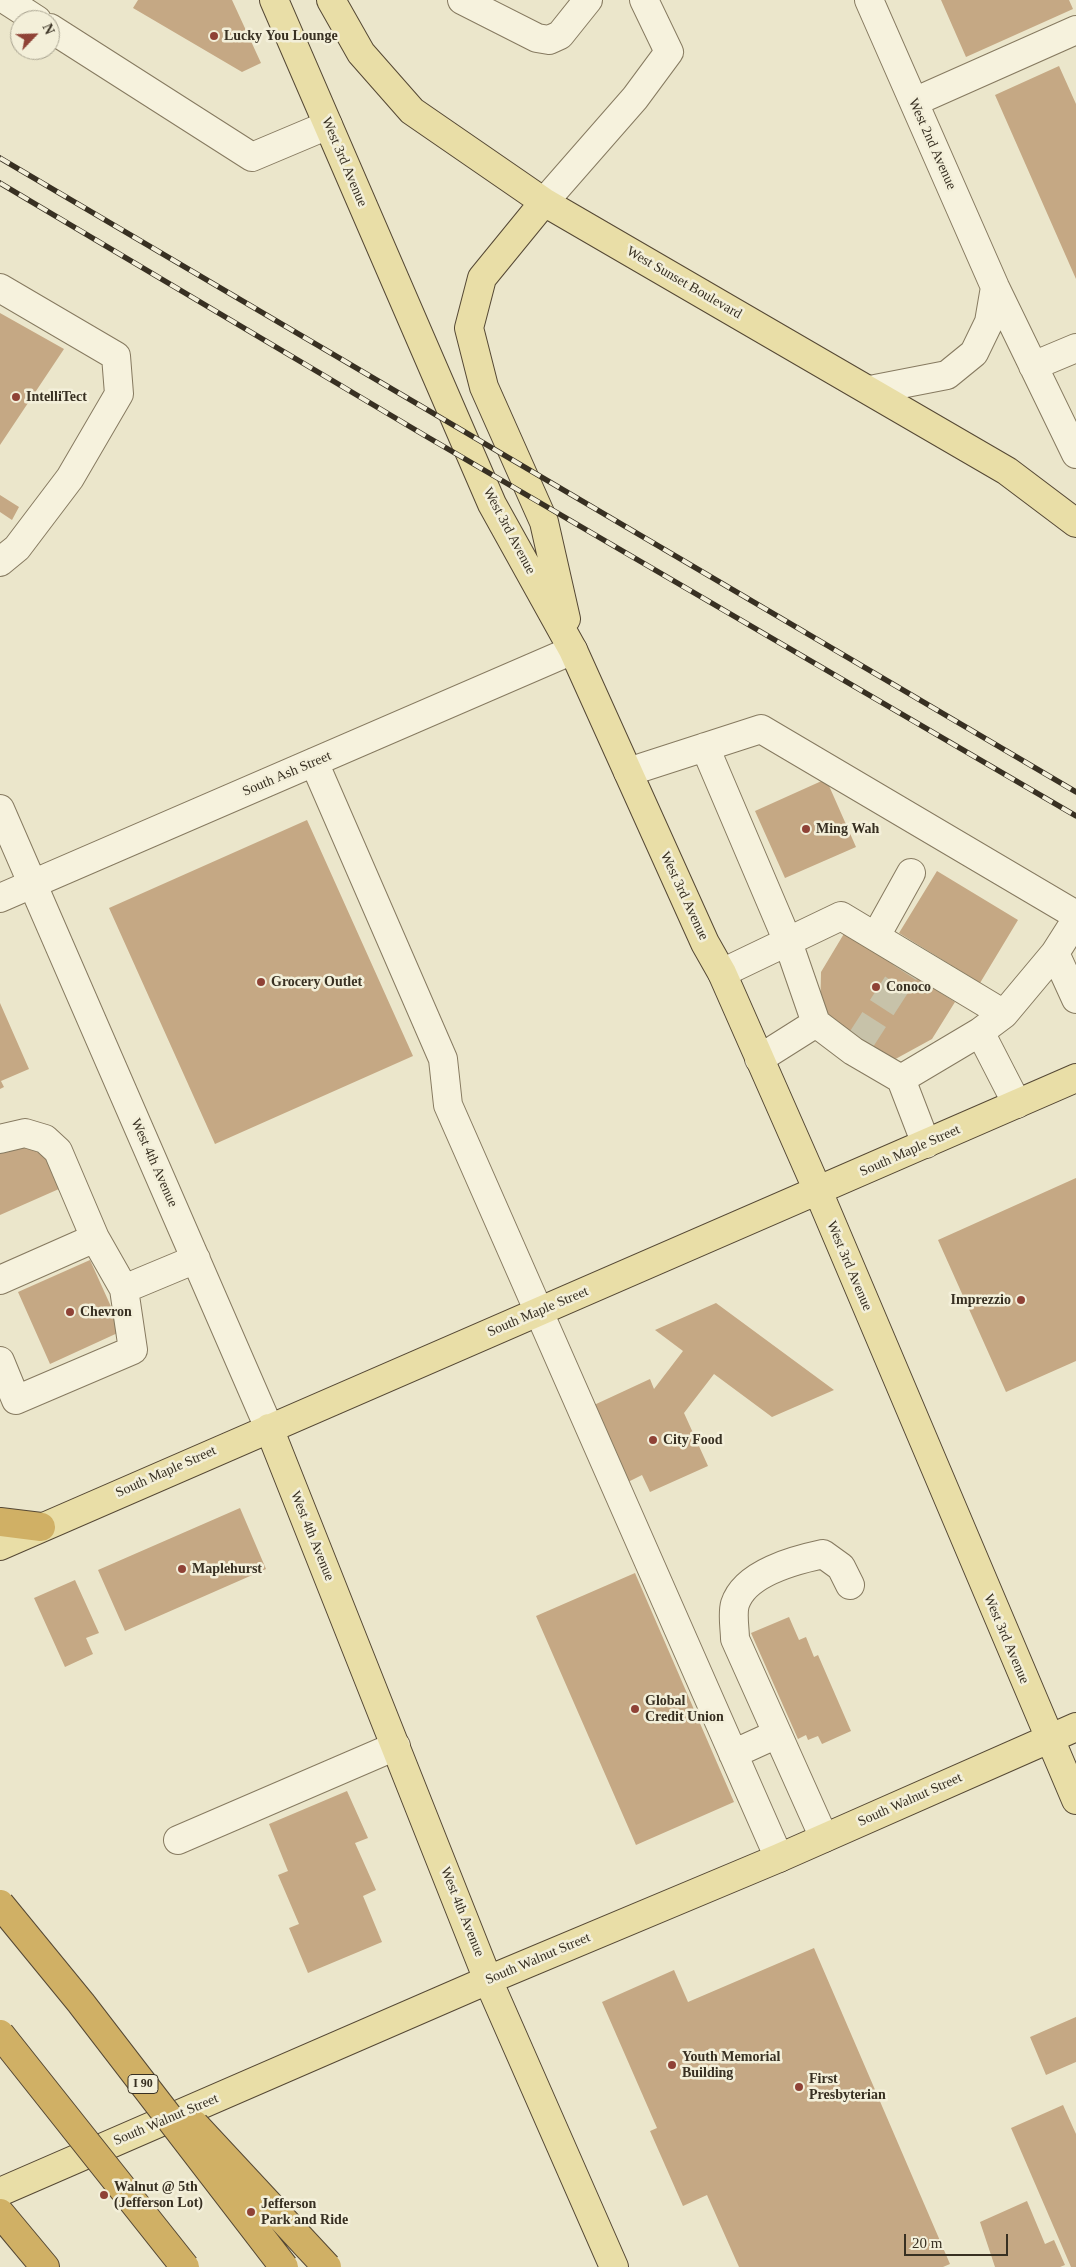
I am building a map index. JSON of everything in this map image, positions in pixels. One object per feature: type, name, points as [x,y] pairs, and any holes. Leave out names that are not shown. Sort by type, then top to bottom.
[{"type":"highway","points":[[0,1522],[41,1527]]},
{"type":"highway","name":"I 90","points":[[0,1904],[81,2004],[284,2267]]},
{"type":"highway","points":[[81,2004],[327,2267]]},
{"type":"highway","points":[[0,2034],[185,2267]]},
{"type":"highway","points":[[0,2214],[45,2267]]},
{"type":"main road","name":"West 3rd Avenue","points":[[274,0],[492,504],[573,650],[705,943],[722,973],[818,1192],[1076,1800]]},
{"type":"main road","name":"West Sunset Boulevard","points":[[331,0],[361,53],[412,111],[544,202],[1007,471],[1076,523]]},
{"type":"main road","points":[[544,202],[482,278],[468,328],[484,387],[544,522],[573,650]]},
{"type":"main road","name":"South Maple Street","points":[[0,1546],[818,1192],[1076,1078]]},
{"type":"main road","name":"West 4th Avenue","points":[[269,1428],[488,1980],[614,2267]]},
{"type":"main road","name":"South Walnut Street","points":[[0,2192],[488,1980],[779,1858],[1076,1727]]},
{"type":"main road","points":[[0,2214],[37,2267]]},
{"type":"street","points":[[6,0],[22,10]]},
{"type":"street","points":[[462,0],[537,38],[549,40],[560,35],[588,0]]},
{"type":"street","points":[[544,202],[635,98],[669,52],[644,0]]},
{"type":"street","name":"West 2nd Avenue","points":[[868,0],[995,287],[1033,366],[1074,444]]},
{"type":"street","points":[[914,102],[1076,30]]},
{"type":"street","points":[[60,34],[252,157],[328,125]]},
{"type":"street","points":[[870,390],[947,375],[974,353],[989,322],[995,287]]},
{"type":"street","points":[[0,288],[116,356],[119,394],[70,478],[17,548],[0,562]]},
{"type":"street","points":[[1033,366],[1076,348]]},
{"type":"street","name":"South Ash Street","points":[[0,898],[573,650]]},
{"type":"street","points":[[628,772],[761,729],[1076,915]]},
{"type":"street","points":[[705,747],[788,942],[816,1023],[856,1047],[901,1079],[926,1144]]},
{"type":"street","points":[[314,762],[443,1059],[448,1105],[779,1858]]},
{"type":"street","name":"West 4th Avenue","points":[[0,809],[269,1428]]},
{"type":"street","points":[[876,936],[911,873]]},
{"type":"street","points":[[722,973],[841,916],[876,936],[909,965],[1004,1014]]},
{"type":"street","points":[[901,1079],[980,1032],[1004,1014],[1055,953],[1076,920]]},
{"type":"street","points":[[1055,953],[1076,999]]},
{"type":"street","points":[[760,1059],[816,1023]]},
{"type":"street","points":[[980,1032],[1017,1104]]},
{"type":"street","points":[[0,1139],[25,1133],[46,1138],[58,1151],[95,1238],[124,1289],[133,1350],[16,1400],[0,1361]]},
{"type":"street","points":[[0,1280],[95,1238]]},
{"type":"street","points":[[124,1289],[196,1259]]},
{"type":"street","points":[[824,1838],[735,1639],[735,1604],[748,1582],[798,1560],[823,1554],[841,1567],[850,1584]]},
{"type":"street","points":[[733,1754],[777,1734]]},
{"type":"street","points":[[178,1840],[396,1746]]},
{"type":"building","name":"Lucky You Lounge","points":[[138,0],[232,0],[261,63],[242,72],[133,8]]},
{"type":"building","points":[[941,0],[1069,0],[1073,9],[966,57]]},
{"type":"building","points":[[1059,66],[1076,104],[1076,279],[995,95]]},
{"type":"building","name":"IntelliTect","points":[[0,313],[64,349],[0,445]]},
{"type":"building","points":[[0,495],[19,507],[12,520],[0,512]]},
{"type":"building","name":"Ming Wah","points":[[826,779],[856,847],[785,878],[755,811]]},
{"type":"building","name":"Grocery Outlet","points":[[307,820],[413,1056],[215,1144],[109,908]]},
{"type":"building","points":[[937,871],[1018,920],[980,983],[899,933]]},
{"type":"building","name":"Conoco","points":[[845,932],[955,1002],[932,1039],[890,1062],[820,1018],[821,972]]},
{"type":"building","points":[[0,1003],[29,1069],[1,1081],[4,1087],[0,1089]]},
{"type":"building","points":[[30,1140],[52,1148],[68,1185],[0,1215],[0,1153]]},
{"type":"building","name":"Imprezzio","points":[[1076,1178],[1076,1361],[1006,1392],[938,1240]]},
{"type":"building","name":"Chevron","points":[[90,1260],[122,1331],[50,1364],[18,1292]]},
{"type":"building","points":[[716,1303],[834,1390],[772,1417],[714,1374],[684,1413],[708,1466],[650,1492],[642,1475],[628,1482],[594,1405],[650,1379],[654,1389],[683,1351],[655,1330]]},
{"type":"building","name":"Maplehurst","points":[[240,1508],[266,1569],[125,1631],[98,1570]]},
{"type":"building","name":"Global Credit Union","points":[[635,1573],[734,1802],[636,1845],[536,1616]]},
{"type":"building","points":[[75,1580],[99,1633],[86,1638],[93,1654],[65,1667],[34,1598]]},
{"type":"building","points":[[789,1617],[799,1640],[806,1637],[814,1657],[818,1655],[851,1731],[822,1744],[818,1736],[808,1740],[806,1735],[798,1739],[751,1633]]},
{"type":"building","points":[[347,1791],[368,1838],[355,1843],[376,1890],[363,1896],[382,1942],[308,1973],[289,1928],[299,1924],[278,1875],[288,1871],[269,1824]]},
{"type":"building","name":"First Presbyterian","points":[[814,1948],[950,2264],[943,2267],[739,2267],[707,2195],[683,2206],[650,2131],[657,2128],[602,2002],[674,1970],[688,2002]]},
{"type":"building","points":[[1076,2017],[1076,2062],[1046,2075],[1030,2037]]},
{"type":"building","points":[[1063,2105],[1076,2134],[1076,2267],[1071,2267],[1011,2128]]},
{"type":"building","points":[[1027,2201],[1045,2244],[1054,2240],[1065,2265],[1060,2267],[995,2267],[980,2222]]},
{"type":"tunnel","points":[[859,1043],[906,970]]},
{"type":"railway","points":[[0,158],[1076,792]]},
{"type":"railway","points":[[0,183],[424,435],[1076,816]]},
{"type":"place","name":"Lucky You Lounge","points":[[214,36]]},
{"type":"place","name":"IntelliTect","points":[[16,397]]},
{"type":"place","name":"Ming Wah","points":[[806,829]]},
{"type":"place","name":"Grocery Outlet","points":[[261,982]]},
{"type":"place","name":"Conoco","points":[[876,987]]},
{"type":"place","name":"Imprezzio","points":[[1021,1300]]},
{"type":"place","name":"Chevron","points":[[70,1312]]},
{"type":"place","name":"City Food","points":[[653,1440]]},
{"type":"place","name":"Maplehurst","points":[[182,1569]]},
{"type":"place","name":"Global Credit Union","points":[[635,1709]]},
{"type":"place","name":"Youth Memorial Building","points":[[672,2065]]},
{"type":"place","name":"First Presbyterian","points":[[799,2087]]},
{"type":"place","name":"Walnut @ 5th (Jefferson Lot)","points":[[104,2195]]},
{"type":"place","name":"Jefferson Park and Ride","points":[[251,2212]]}]
